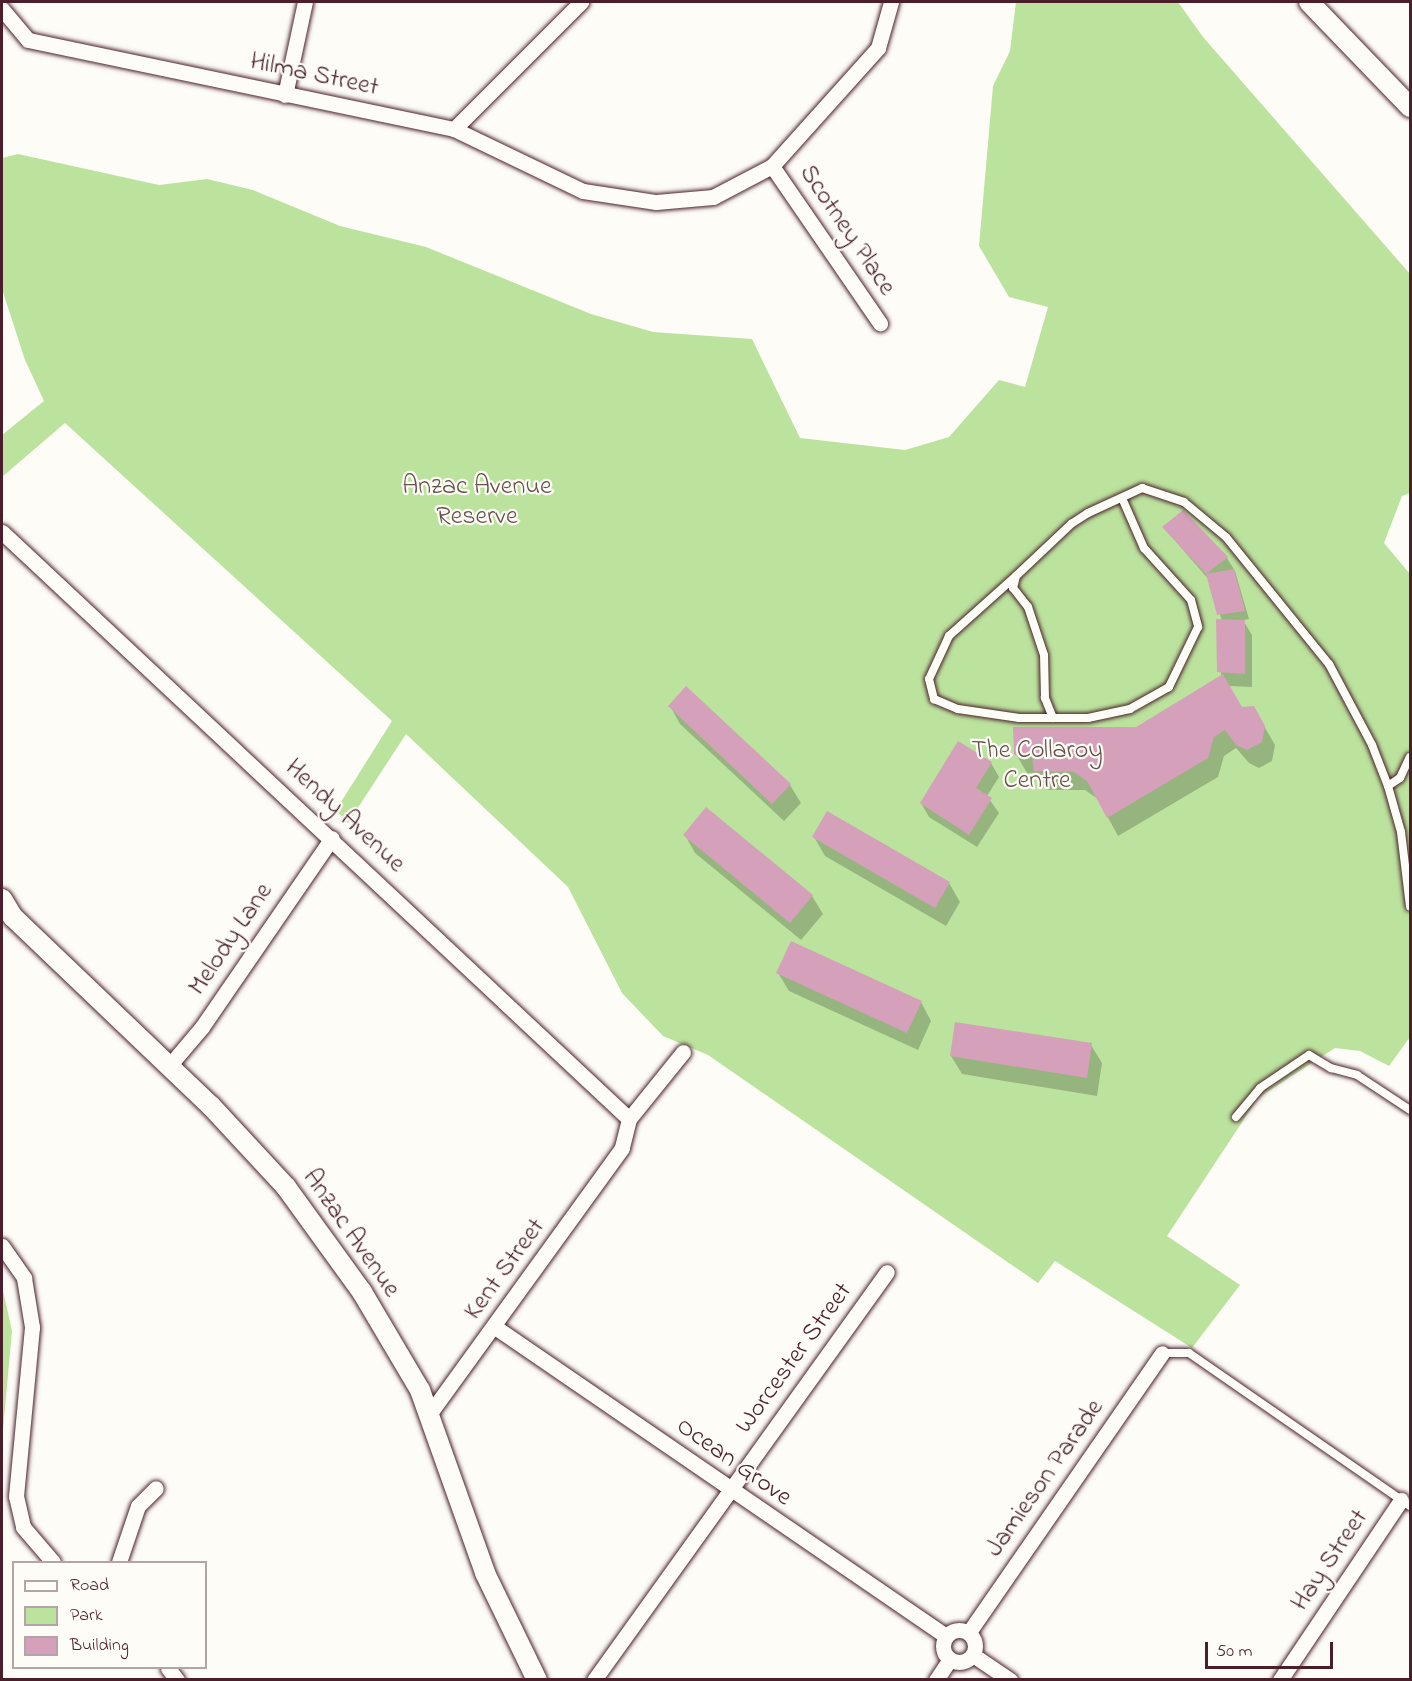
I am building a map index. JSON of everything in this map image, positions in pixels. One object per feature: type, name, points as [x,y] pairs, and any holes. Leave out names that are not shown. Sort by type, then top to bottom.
[{"type":"street","points":[[285,95],[305,2]]},
{"type":"street","points":[[454,129],[581,2]]},
{"type":"street","points":[[772,166],[878,48],[891,2]]},
{"type":"street","points":[[1309,2],[1410,107]]},
{"type":"street","name":"Hilma Street","points":[[2,9],[28,40],[454,129],[582,191],[656,202],[713,197],[772,166]]},
{"type":"street","name":"Scotney Place","points":[[772,166],[880,323]]},
{"type":"street","name":"Hendy Avenue","points":[[2,532],[332,838],[629,1119]]},
{"type":"street","name":"Melody Lane","points":[[170,1066],[202,1027],[332,838]]},
{"type":"street","name":"Anzac Avenue","points":[[2,899],[13,917],[170,1066],[286,1187],[362,1292],[420,1390],[427,1417],[485,1573],[537,1680]]},
{"type":"street","points":[[629,1119],[683,1052]]},
{"type":"street","name":"Kent Street","points":[[427,1417],[495,1327],[622,1149],[629,1119]]},
{"type":"street","points":[[2,1246],[24,1278],[32,1327],[16,1496],[23,1527],[51,1561]]},
{"type":"street","name":"Worcester Street","points":[[594,1680],[888,1272]]},
{"type":"street","name":"Ocean Grove","points":[[495,1327],[730,1491],[946,1636]]},
{"type":"street","name":"Jamieson Parade","points":[[969,1632],[1162,1353]]},
{"type":"street","points":[[120,1561],[138,1506],[156,1488]]},
{"type":"street","name":"Hay Street","points":[[1280,1680],[1406,1503]]},
{"type":"street","points":[[957,1629],[969,1632],[976,1643],[973,1655],[962,1662],[950,1659],[943,1648],[946,1636],[957,1629]]},
{"type":"street","points":[[973,1655],[1010,1680]]},
{"type":"street","points":[[936,1680],[950,1659]]},
{"type":"lane","points":[[1122,498],[1144,548],[1191,600],[1198,627],[1169,687],[1130,709],[1088,718],[1019,718],[958,709],[934,699],[929,679],[949,636],[1071,524],[1122,498],[1142,488],[1184,502],[1226,537],[1329,664],[1372,745],[1388,786],[1401,832],[1410,906]]},
{"type":"lane","points":[[1016,576],[1013,588],[1028,608],[1044,655],[1045,698],[1053,718]]},
{"type":"lane","points":[[1388,786],[1400,778],[1410,757]]},
{"type":"lane","points":[[1236,1117],[1260,1088],[1309,1056],[1331,1068],[1357,1076],[1410,1110]]},
{"type":"lane","points":[[1162,1353],[1189,1353],[1406,1503]]},
{"type":"green space","name":"The Collaroy Centre","points":[[1016,2],[1178,2],[1203,37],[1410,274],[1410,493],[1402,496],[1384,543],[1410,574],[1410,1037],[1389,1066],[1360,1051],[1335,1048],[1258,1098],[1167,1236],[1240,1285],[1192,1348],[1055,1261],[1038,1283],[708,1055],[663,1036],[622,993],[568,887],[406,734],[348,823],[336,810],[392,721],[65,423],[2,477],[2,435],[44,401],[25,360],[2,289],[2,158],[18,154],[159,185],[207,179],[253,190],[340,226],[426,247],[591,314],[653,332],[752,339],[800,438],[905,450],[949,437],[999,380],[1025,387],[1048,307],[1009,297],[979,246],[993,86],[1010,51]]},
{"type":"green space","points":[[2,1286],[12,1331],[2,1441]]},
{"type":"building","points":[[1183,510],[1228,557],[1206,574],[1162,527]]},
{"type":"building","points":[[1234,569],[1245,611],[1217,615],[1206,574]]},
{"type":"building","points":[[1216,619],[1245,620],[1245,674],[1217,672]]},
{"type":"building","points":[[1223,674],[1242,707],[1254,706],[1265,726],[1262,742],[1247,750],[1236,745],[1225,730],[1214,737],[1208,758],[1107,818],[1087,781],[1074,772],[1034,771],[1032,755],[1014,755],[1013,727],[1136,727]]},
{"type":"building","points":[[686,686],[791,784],[772,804],[668,706]]},
{"type":"building","points":[[958,741],[992,762],[976,788],[992,798],[969,835],[920,803]]},
{"type":"building","points":[[706,807],[813,895],[790,923],[683,835]]},
{"type":"building","points":[[827,811],[950,882],[935,908],[812,837]]},
{"type":"building","points":[[791,941],[922,1001],[907,1033],[776,973]]},
{"type":"building","points":[[955,1022],[1092,1043],[1087,1078],[950,1056]]},
{"type":"park label","name":"Anzac Avenue Reserve","points":[[477,503]]}]
